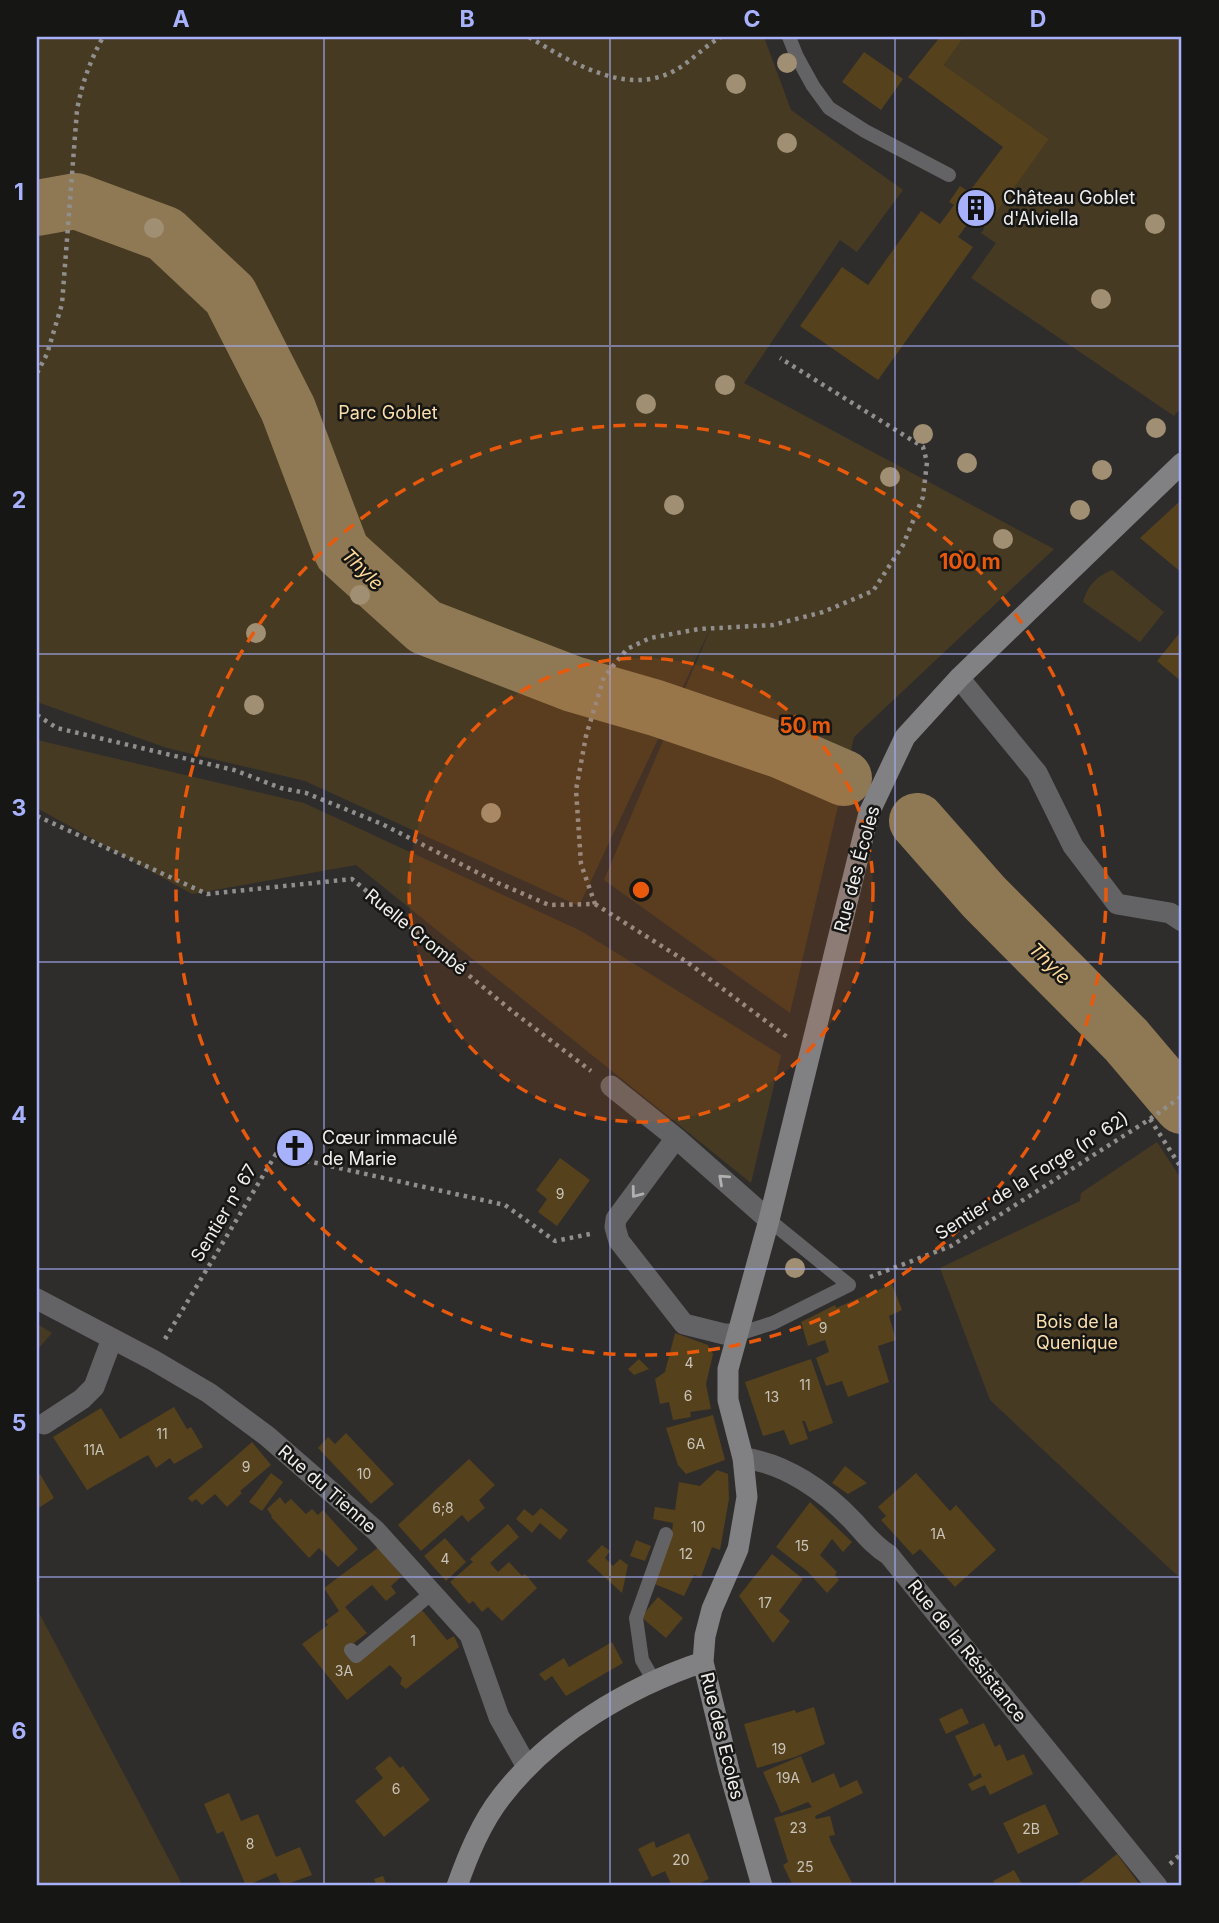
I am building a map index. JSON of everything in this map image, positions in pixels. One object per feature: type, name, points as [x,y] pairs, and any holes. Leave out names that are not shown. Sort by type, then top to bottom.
[{"type":"street","name":"Rue des Écoles","points":[[769,1220],[869,813],[905,737],[959,678],[1182,463]]},
{"type":"street","points":[[959,678],[1037,774],[1073,846],[1117,904],[1170,914],[1182,921]]},
{"type":"street","points":[[611,1086],[677,1138],[769,1220]]},
{"type":"street","points":[[677,1138],[616,1219],[615,1230],[619,1241],[684,1324],[724,1334],[738,1334]]},
{"type":"street","name":"Rue des Ecoles","points":[[762,1886],[729,1770],[703,1662],[705,1636],[712,1609],[742,1535],[747,1497],[743,1458],[729,1400],[728,1369],[769,1220]]},
{"type":"street","name":"Rue du Tienne","points":[[37,1299],[192,1382],[267,1436],[376,1531],[470,1635],[499,1717],[527,1767]]},
{"type":"street","points":[[44,1424],[82,1399],[94,1387],[112,1339]]},
{"type":"street","name":"Rue de la Résistance","points":[[743,1458],[760,1460],[794,1475],[832,1502],[877,1548],[889,1555],[1157,1886]]},
{"type":"street","points":[[457,1886],[471,1849],[500,1798],[527,1767],[565,1735],[606,1707],[654,1681],[703,1662]]},
{"type":"lane","points":[[789,37],[813,86],[829,108],[865,131],[949,175]]},
{"type":"lane","points":[[738,1334],[773,1322],[849,1285],[769,1220]]},
{"type":"lane","points":[[654,1681],[642,1660],[636,1618],[666,1534]]},
{"type":"lane","points":[[351,1650],[356,1656],[433,1592]]},
{"type":"path","points":[[37,373],[51,342],[62,304],[77,110],[82,82],[103,37]]},
{"type":"path","points":[[529,37],[594,71],[625,80],[645,80],[671,73],[720,37]]},
{"type":"path","points":[[595,904],[581,864],[576,790],[586,736],[604,677],[626,649],[650,638],[699,629],[774,625],[823,612],[873,591],[903,545],[923,497],[927,462],[923,447],[780,358]]},
{"type":"path","points":[[37,715],[57,728],[234,771],[281,788],[306,793],[382,824],[498,883],[549,905],[595,904],[687,962],[810,1054]]},
{"type":"path","name":"Ruelle Crombé","points":[[37,816],[207,894],[352,878],[512,1011],[611,1086]]},
{"type":"path","name":"Sentier de la Forge (nᵒ 62)","points":[[849,1285],[951,1246],[1182,1096]]},
{"type":"path","points":[[1150,1119],[1182,1169]]},
{"type":"path","name":"Sentier nᵒ 67","points":[[164,1340],[276,1154],[505,1205],[555,1241],[615,1230]]},
{"type":"green space","name":"Parc Goblet","points":[[37,37],[764,37],[791,110],[903,190],[857,252],[840,240],[744,383],[1054,549],[854,737],[790,1013],[604,880],[712,625],[579,906],[305,781],[167,748],[37,702]]},
{"type":"green space","points":[[964,37],[1182,37],[1182,406],[1174,416],[971,278],[996,243],[981,233],[1049,139],[944,65]]},
{"type":"green space","points":[[1112,570],[1164,612],[1140,642],[1083,602],[1093,582]]},
{"type":"green space","points":[[37,740],[304,803],[581,931],[781,1055],[751,1183],[356,865],[192,894],[37,808]]},
{"type":"green space","name":"Bois de la Quenique","points":[[1157,1142],[1182,1180],[1182,1580],[990,1400],[940,1268],[1080,1201],[1081,1193]]},
{"type":"green space","points":[[37,1324],[52,1333],[37,1350]]},
{"type":"green space","points":[[37,1609],[183,1886],[37,1886]]},
{"type":"building","name":"Château Goblet d'Alviella","points":[[940,37],[964,37],[944,65],[1049,139],[985,228],[972,218],[958,237],[973,247],[878,380],[800,326],[842,267],[868,285],[921,211],[940,224],[954,205],[949,202],[960,186],[969,192],[1003,147],[908,77]]},
{"type":"building","points":[[864,52],[903,79],[881,110],[842,82]]},
{"type":"building","points":[[1179,502],[1182,504],[1182,573],[1140,538]]},
{"type":"building","points":[[1182,630],[1182,682],[1157,661]]},
{"type":"building","points":[[560,1158],[590,1180],[557,1226],[538,1212],[547,1199],[536,1190]]},
{"type":"building","points":[[892,1284],[902,1310],[889,1316],[896,1340],[878,1346],[889,1382],[848,1397],[842,1381],[826,1386],[816,1358],[829,1352],[825,1340],[808,1346],[801,1322],[835,1305],[836,1308]]},
{"type":"building","points":[[675,1333],[708,1345],[713,1354],[706,1384],[711,1409],[690,1412],[691,1417],[673,1420],[669,1402],[660,1404],[655,1379],[665,1372]]},
{"type":"building","points":[[639,1359],[649,1369],[634,1375],[628,1369]]},
{"type":"building","points":[[811,1359],[833,1423],[809,1432],[805,1421],[802,1421],[808,1439],[790,1445],[784,1430],[763,1436],[745,1382]]},
{"type":"building","points":[[174,1407],[187,1429],[191,1427],[203,1447],[174,1464],[170,1458],[156,1468],[148,1455],[87,1490],[53,1437],[101,1408],[120,1439]]},
{"type":"building","points":[[713,1415],[725,1460],[686,1474],[678,1465],[666,1428]]},
{"type":"building","points":[[346,1433],[394,1484],[371,1504],[318,1448],[328,1437],[335,1444]]},
{"type":"building","points":[[252,1442],[271,1465],[240,1491],[242,1493],[227,1507],[215,1494],[202,1505],[196,1499],[192,1502],[188,1498]]},
{"type":"building","points":[[469,1459],[495,1485],[479,1500],[485,1508],[468,1522],[462,1515],[421,1551],[398,1525]]},
{"type":"building","points":[[845,1466],[867,1483],[848,1494],[832,1483]]},
{"type":"building","points":[[717,1470],[728,1474],[729,1499],[720,1550],[712,1547],[701,1577],[694,1575],[684,1596],[652,1583],[673,1523],[653,1519],[655,1507],[675,1510],[679,1482],[700,1486]]},
{"type":"building","points":[[271,1473],[283,1482],[262,1511],[249,1502]]},
{"type":"building","points":[[916,1473],[950,1511],[956,1505],[996,1550],[955,1587],[920,1549],[913,1555],[881,1520],[886,1516],[878,1507]]},
{"type":"building","points":[[40,1474],[54,1498],[37,1509],[37,1476]]},
{"type":"building","points":[[280,1497],[285,1504],[291,1499],[306,1514],[312,1509],[318,1515],[323,1510],[358,1549],[338,1567],[319,1548],[309,1558],[271,1517],[267,1509]]},
{"type":"building","points":[[810,1502],[852,1542],[843,1552],[832,1539],[820,1555],[837,1572],[835,1575],[839,1580],[827,1593],[807,1571],[776,1547]]},
{"type":"building","points":[[541,1508],[568,1530],[560,1540],[540,1523],[532,1533],[516,1519],[524,1509],[533,1516]]},
{"type":"building","points":[[508,1524],[519,1537],[490,1563],[498,1572],[509,1562],[537,1588],[502,1621],[488,1607],[482,1612],[473,1601],[469,1604],[450,1582],[473,1562],[470,1559]]},
{"type":"building","points":[[445,1538],[466,1562],[446,1581],[424,1556]]},
{"type":"building","points":[[636,1540],[651,1546],[645,1561],[630,1556]]},
{"type":"building","points":[[602,1545],[610,1551],[605,1558],[613,1566],[620,1559],[628,1565],[622,1593],[587,1561]]},
{"type":"building","points":[[379,1547],[402,1576],[391,1586],[396,1593],[386,1601],[372,1585],[345,1607],[367,1633],[346,1649],[356,1662],[422,1610],[447,1640],[454,1636],[459,1647],[406,1689],[400,1684],[402,1678],[390,1665],[347,1700],[302,1644],[328,1625],[325,1621],[339,1611],[324,1588]]},
{"type":"building","points":[[772,1554],[803,1579],[779,1611],[790,1621],[773,1643],[739,1596]]},
{"type":"building","points":[[658,1597],[683,1618],[666,1638],[641,1617]]},
{"type":"building","points":[[612,1642],[623,1663],[566,1696],[552,1676],[545,1681],[539,1674],[564,1658],[569,1667]]},
{"type":"building","points":[[814,1707],[825,1744],[795,1757],[757,1768],[744,1724]]},
{"type":"building","points":[[962,1708],[969,1723],[946,1734],[939,1719]]},
{"type":"building","points":[[984,1723],[995,1747],[1000,1744],[1007,1761],[1024,1754],[1033,1774],[990,1795],[985,1785],[972,1791],[968,1784],[982,1777],[980,1773],[974,1777],[955,1736]]},
{"type":"building","points":[[390,1756],[400,1768],[403,1766],[430,1800],[384,1837],[355,1801],[383,1778],[375,1768]]},
{"type":"building","points":[[801,1756],[812,1783],[834,1773],[840,1788],[857,1780],[863,1793],[815,1816],[816,1819],[830,1816],[835,1835],[829,1836],[852,1883],[845,1886],[793,1886],[783,1865],[788,1862],[774,1818],[812,1807],[808,1802],[781,1813],[763,1772]]},
{"type":"building","points":[[229,1793],[241,1821],[258,1814],[276,1857],[300,1847],[312,1875],[282,1886],[276,1873],[246,1886],[223,1831],[217,1834],[204,1804]]},
{"type":"building","points":[[1045,1804],[1059,1834],[1018,1854],[1003,1823]]},
{"type":"building","points":[[689,1833],[709,1879],[693,1886],[672,1886],[665,1871],[652,1877],[638,1849],[654,1841],[656,1848]]},
{"type":"building","points":[[1117,1854],[1140,1885],[1074,1886],[1093,1873]]},
{"type":"building","points":[[1014,1870],[1023,1886],[996,1886],[993,1881]]},
{"type":"building","points":[[383,1876],[387,1886],[377,1886],[374,1879]]},
{"type":"waterway","name":"Thyle","points":[[37,208],[76,201],[165,234],[230,295],[288,409],[342,552],[425,627],[573,684],[656,708],[782,751],[844,778]]},
{"type":"waterway","name":"Thyle","points":[[917,821],[984,897],[1126,1040],[1182,1106]]},
{"type":"place","name":"Château Goblet d'Alviella","points":[[976,208]]},
{"type":"place","name":"Cœur immaculé de Marie","points":[[295,1148]]}]
